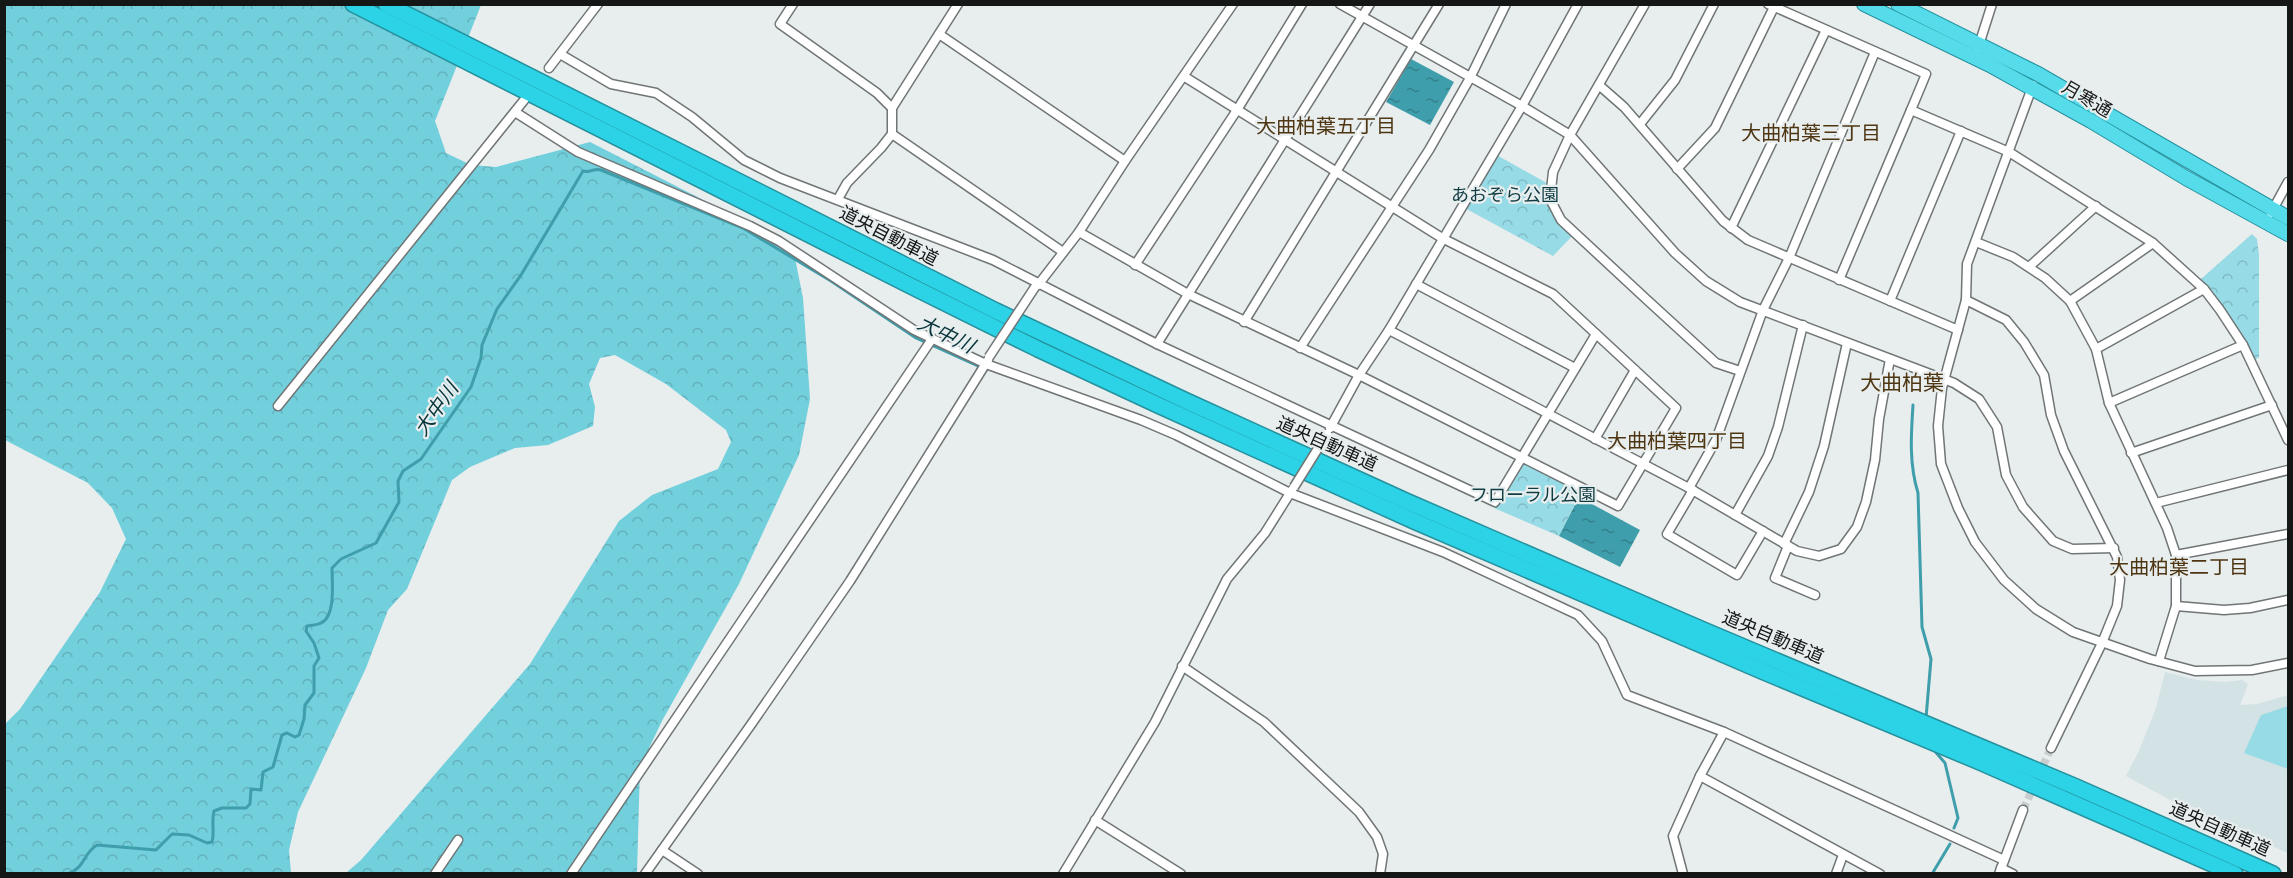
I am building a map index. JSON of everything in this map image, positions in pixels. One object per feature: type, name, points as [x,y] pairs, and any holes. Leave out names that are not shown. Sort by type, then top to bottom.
[{"type":"highway","name":"道央自動車道","points":[[353,4],[911,286],[1129,392],[1414,521],[2235,873]]},
{"type":"highway","name":"道央自動車道","points":[[386,4],[996,311],[1174,395],[1408,502],[2273,873]]},
{"type":"highway","name":"月寒通","points":[[1864,4],[2038,74],[2270,216],[2289,234]]},
{"type":"highway","name":"月寒通","points":[[1898,4],[1978,50],[2032,88],[2186,178],[2270,216],[2289,218]]},
{"type":"street","points":[[549,68],[598,4]]},
{"type":"street","points":[[793,4],[780,24],[877,93],[892,108]]},
{"type":"street","points":[[838,200],[847,183],[892,134],[892,108],[958,4]]},
{"type":"street","points":[[645,873],[850,581],[988,360],[1038,285],[1078,232],[1185,77],[1233,4]]},
{"type":"street","points":[[1135,265],[1237,111],[1302,4]]},
{"type":"street","points":[[1340,4],[1570,135],[1675,253],[1706,281],[1740,302],[1954,383],[1979,399],[1997,427],[2006,475],[2010,483],[2023,507],[2053,541],[2072,549],[2114,548]]},
{"type":"street","points":[[1157,344],[1370,4]]},
{"type":"street","points":[[1244,322],[1439,4]]},
{"type":"street","points":[[1300,348],[1430,150],[1470,78],[1506,4]]},
{"type":"street","points":[[1063,873],[1155,722],[1227,579],[1265,533],[1327,434],[1359,375],[1389,330],[1521,106],[1578,4]]},
{"type":"street","points":[[1645,4],[1570,135],[1553,172],[1550,199],[1561,220],[1716,363],[1740,371]]},
{"type":"street","points":[[1640,124],[1675,80],[1714,4]]},
{"type":"street","points":[[1978,50],[1992,4]]},
{"type":"street","points":[[1677,169],[1715,129],[1771,6],[1926,74],[1839,280]]},
{"type":"street","points":[[1731,228],[1826,30]]},
{"type":"street","points":[[939,34],[1125,161]]},
{"type":"street","points":[[1763,531],[1737,575],[1667,534],[1716,440],[1762,310],[1789,258],[1875,52]]},
{"type":"street","points":[[560,54],[611,84],[656,93],[693,117],[744,160],[780,178],[993,260],[1157,344],[1495,502],[1596,334]]},
{"type":"street","points":[[2038,74],[1967,264],[1966,300],[1944,380],[1938,426],[1941,464],[1958,508],[1975,542],[2004,580],[2036,609],[2073,632],[2195,671],[2252,670],[2289,663]]},
{"type":"street","points":[[1078,232],[1188,294],[1359,375],[1618,506],[1676,408],[1553,294],[1443,238],[1185,77]]},
{"type":"street","points":[[1600,86],[1624,106],[1723,221],[1748,240],[1958,330]]},
{"type":"street","points":[[278,406],[525,99]]},
{"type":"street","points":[[1911,110],[2009,152],[2153,243],[2204,290],[2243,345],[2289,440]]},
{"type":"street","points":[[515,112],[578,152],[750,226],[779,241],[894,317],[932,339],[1141,420],[1292,490],[1443,552],[1578,615],[1602,640],[1627,695],[1724,732],[2013,873]]},
{"type":"street","points":[[1890,301],[1961,131]]},
{"type":"street","points":[[892,134],[1063,252]]},
{"type":"street","points":[[2270,216],[2289,182]]},
{"type":"street","points":[[2030,266],[2096,206]]},
{"type":"street","points":[[1976,242],[2030,266],[2070,301],[2096,349],[2109,404],[2168,528],[2176,555],[2176,606],[2159,661]]},
{"type":"street","points":[[2070,301],[2153,243]]},
{"type":"street","points":[[1416,284],[1575,368]]},
{"type":"street","points":[[2096,349],[2204,290]]},
{"type":"street","points":[[1966,300],[2006,320],[2024,342],[2044,375],[2051,415],[2064,451],[2114,548],[2120,580],[2117,606],[2102,643],[2051,748]]},
{"type":"street","points":[[1735,515],[1768,456],[1778,427],[1803,325]]},
{"type":"street","points":[[1389,330],[1691,489],[1797,551],[1819,556],[1841,549],[1857,527],[1866,502],[1875,460],[1879,419],[1890,359]]},
{"type":"street","points":[[572,873],[932,339]]},
{"type":"street","points":[[1815,595],[1775,578],[1786,545],[1809,492],[1824,446],[1847,343]]},
{"type":"street","points":[[2109,404],[2243,345]]},
{"type":"street","points":[[1595,439],[1635,370]]},
{"type":"street","points":[[2131,453],[2272,405]]},
{"type":"street","points":[[2156,503],[2289,470]]},
{"type":"street","points":[[2176,555],[2289,534]]},
{"type":"street","points":[[2176,606],[2224,610],[2250,608],[2289,600]]},
{"type":"street","points":[[1182,666],[1264,722],[1359,812],[1377,837],[1383,854],[1380,873]]},
{"type":"street","points":[[1683,873],[1674,836],[1700,776],[1724,732]]},
{"type":"street","points":[[1700,776],[1880,873]]},
{"type":"street","points":[[2001,867],[2023,810]]},
{"type":"street","points":[[1095,820],[1181,873]]},
{"type":"street","points":[[435,873],[458,840]]},
{"type":"street","points":[[662,850],[698,873]]},
{"type":"street","points":[[1836,873],[1843,855]]},
{"type":"shaded area","points":[[2165,672],[2197,680],[2225,682],[2242,680],[2248,684],[2240,705],[2257,704],[2288,695],[2288,853],[2196,814],[2126,776],[2139,751],[2156,708]]},
{"type":"green space","points":[[5,5],[481,5],[435,121],[446,153],[471,165],[496,167],[590,142],[760,229],[794,253],[803,298],[810,399],[799,455],[739,584],[662,721],[640,767],[637,873],[346,873],[361,860],[530,664],[619,521],[652,495],[718,469],[731,442],[726,430],[666,384],[615,355],[600,358],[589,384],[595,407],[593,426],[548,445],[515,448],[470,467],[452,480],[407,589],[388,610],[366,668],[298,812],[289,850],[291,873],[5,874],[5,724],[20,709],[100,592],[126,539],[112,508],[88,483],[5,440]]},
{"type":"green space","name":"あおぞら公園","points":[[1493,153],[1552,186],[1551,199],[1575,233],[1553,256],[1461,206]]},
{"type":"green space","points":[[2252,234],[2257,239],[2259,255],[2259,357],[2255,360],[2240,331],[2201,279]]},
{"type":"green space","name":"フローラル公園","points":[[1522,457],[1583,488],[1559,536],[1494,508],[1495,502]]},
{"type":"green space","points":[[2288,706],[2288,769],[2244,753],[2261,715]]},
{"type":"water","points":[[1411,59],[1454,82],[1430,125],[1386,102]]},
{"type":"water","points":[[1579,497],[1640,530],[1620,567],[1559,536]]},
{"type":"waterway","name":"大中川","points":[[68,874],[78,868],[92,848],[97,845],[156,850],[172,834],[189,835],[207,843],[212,842],[214,811],[222,808],[246,808],[250,804],[251,789],[261,790],[263,772],[273,767],[282,735],[287,733],[295,737],[299,735],[305,705],[314,693],[314,666],[319,658],[314,643],[306,631],[307,626],[321,623],[329,614],[332,598],[332,568],[341,559],[376,543],[399,502],[398,481],[403,471],[421,459],[471,387],[481,358],[482,345],[497,309],[521,275],[583,171],[601,170],[743,228],[831,281],[916,338],[978,366]]},
{"type":"waterway","points":[[1913,405],[1911,449],[1918,493],[1922,627],[1931,659],[1926,718]]},
{"type":"waterway","points":[[1933,749],[1945,763],[1958,818],[1954,828]]},
{"type":"waterway","points":[[1932,874],[1950,844]]},
{"type":"tunnel","points":[[2023,810],[2051,748]]},
{"type":"district","name":"大曲柏葉五丁目","points":[[1326,126]]},
{"type":"district","name":"大曲柏葉三丁目","points":[[1811,133]]},
{"type":"district","name":"大曲柏葉","points":[[1902,382]]},
{"type":"district","name":"大曲柏葉四丁目","points":[[1677,441]]},
{"type":"district","name":"大曲柏葉二丁目","points":[[2179,567]]}]
